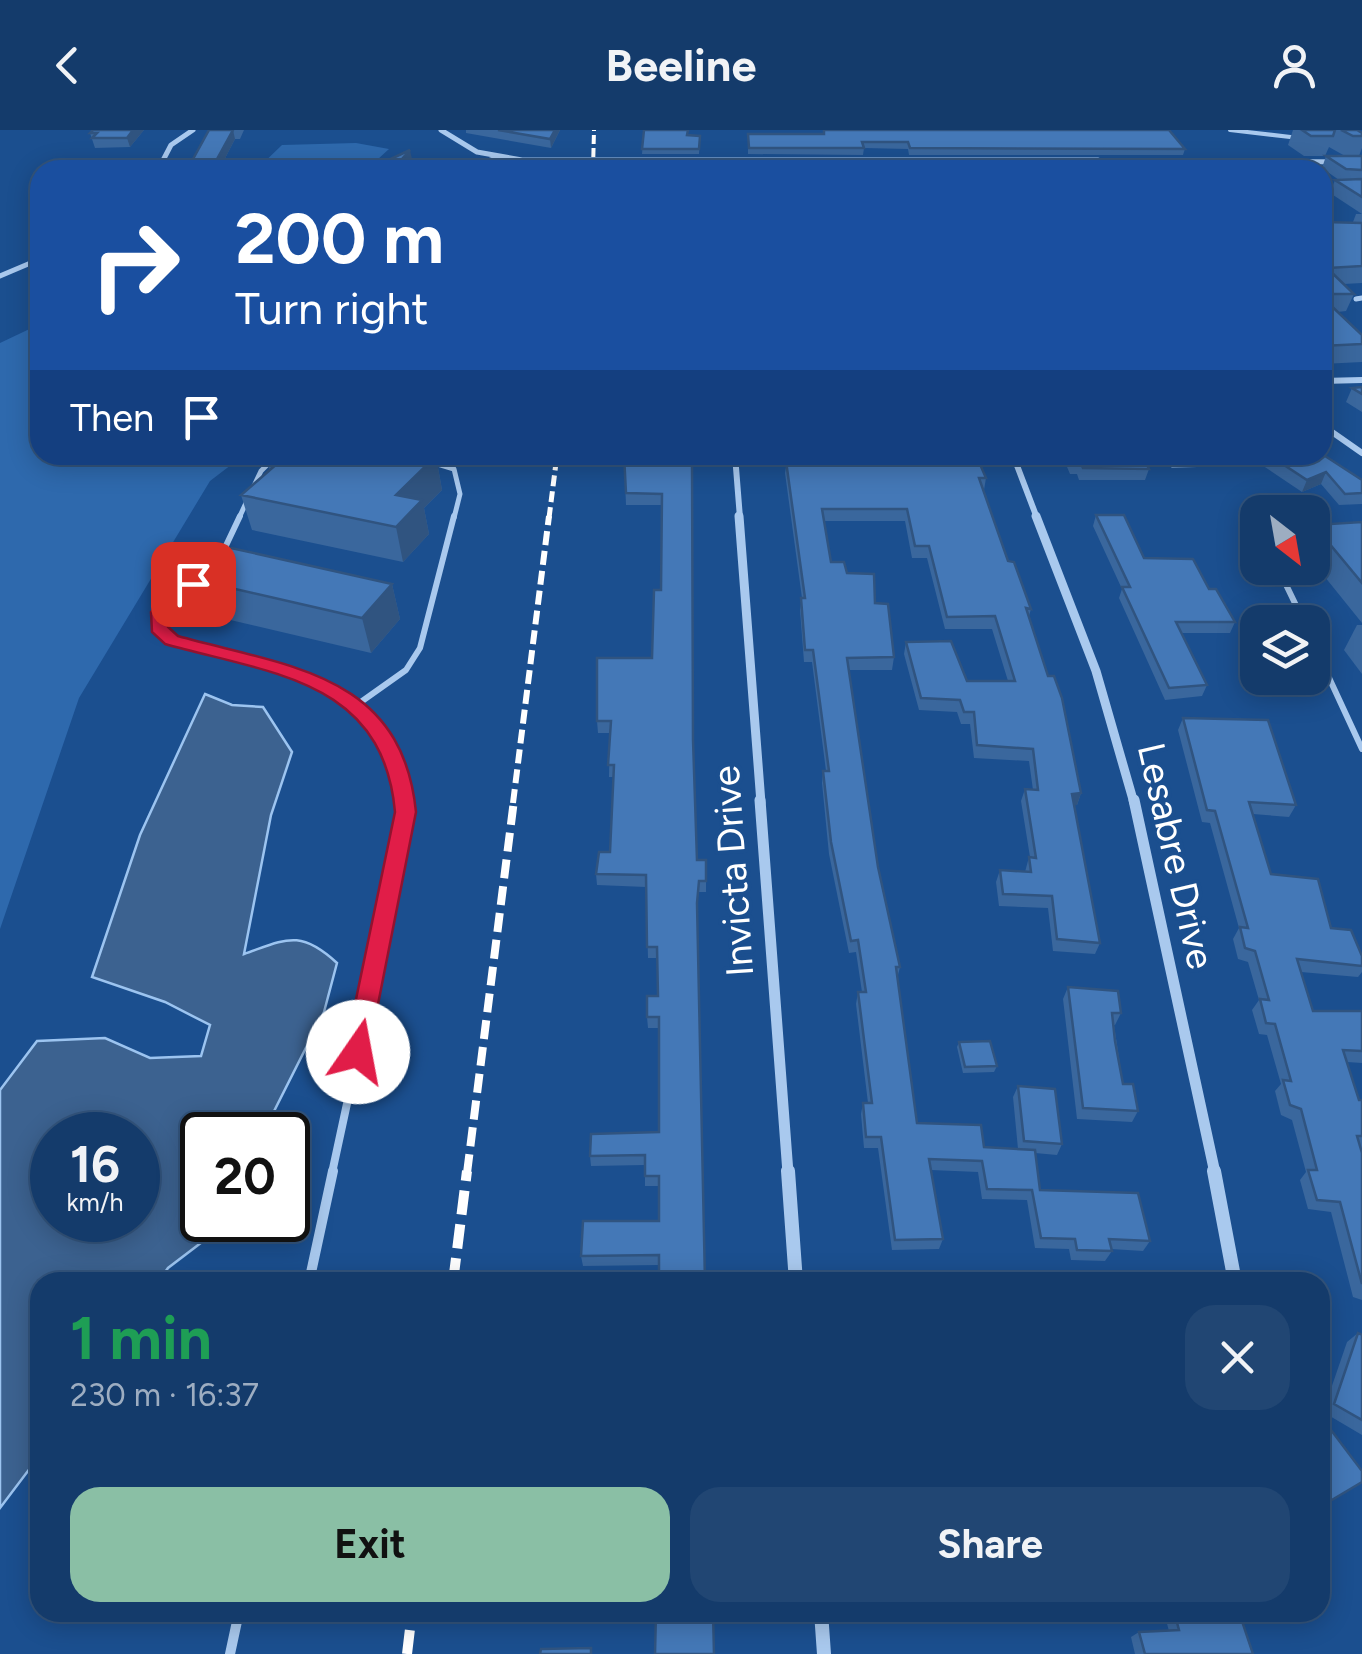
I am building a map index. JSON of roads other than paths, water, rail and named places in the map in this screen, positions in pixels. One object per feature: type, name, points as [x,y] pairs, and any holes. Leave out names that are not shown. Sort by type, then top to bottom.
[{"type":"street","points":[[163,160],[171,145],[192,130]]},
{"type":"street","points":[[442,130],[477,152],[497,158],[1101,160]]},
{"type":"street","points":[[491,160],[497,158]]},
{"type":"street","points":[[1332,162],[1362,162]]},
{"type":"street","points":[[0,276],[30,263]]},
{"type":"street","points":[[1332,381],[1362,380]]},
{"type":"street","points":[[1332,432],[1362,453]]},
{"type":"street","name":"Invicta Drive","points":[[736,465],[795,1272]]},
{"type":"street","name":"Lesabre Drive","points":[[1016,465],[1096,671],[1126,765],[1233,1272]]},
{"type":"street","points":[[822,1622],[824,1654]]},
{"type":"lane","points":[[1230,130],[1312,139]]},
{"type":"lane","points":[[1330,153],[1343,162]]},
{"type":"lane","points":[[1332,188],[1362,186]]},
{"type":"lane","points":[[267,465],[222,554],[160,612],[158,628],[172,640],[308,678],[358,704],[383,736],[402,778],[406,812],[312,1272]]},
{"type":"lane","points":[[358,704],[406,670],[424,637],[460,494],[454,468],[443,465]]},
{"type":"lane","points":[[1330,680],[1362,749]]},
{"type":"lane","points":[[230,1654],[237,1622]]},
{"type":"railway","points":[[593,160],[594,130]]},
{"type":"railway","points":[[549,518],[556,465]]},
{"type":"railway","points":[[513,803],[549,516]]},
{"type":"railway","points":[[467,1173],[514,800]]},
{"type":"railway","points":[[454,1272],[467,1171]]},
{"type":"railway","points":[[407,1654],[411,1622]]}]
